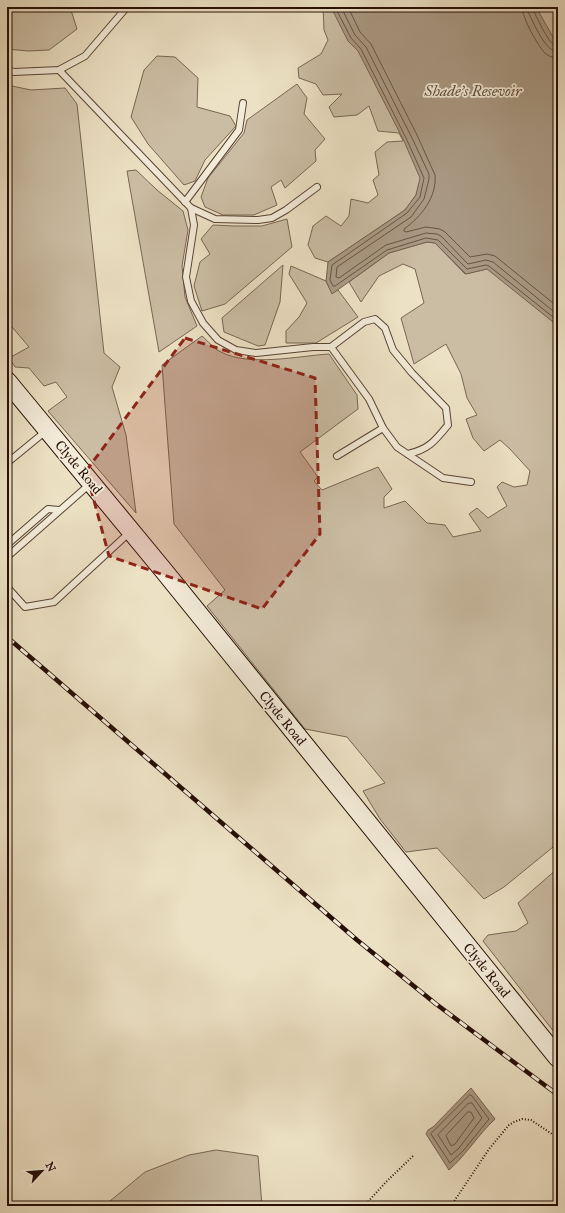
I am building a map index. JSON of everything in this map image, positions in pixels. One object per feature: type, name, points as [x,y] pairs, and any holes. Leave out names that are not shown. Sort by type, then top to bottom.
[{"type":"main road","name":"Clyde Road","points":[[7,381],[131,531],[558,1058]]},
{"type":"lane","points":[[7,70],[14,72],[59,70],[85,56],[127,7]]},
{"type":"lane","points":[[59,70],[191,208],[215,219],[258,220],[272,218],[286,210],[317,187]]},
{"type":"lane","points":[[185,202],[239,130],[243,104]]},
{"type":"lane","points":[[191,208],[194,225],[186,277],[191,301],[203,323],[218,340],[236,350],[256,354],[312,346],[331,347],[364,322],[376,319],[385,328],[393,350],[412,374],[446,408],[448,425],[436,441],[420,451],[408,454]]},
{"type":"lane","points":[[331,347],[369,399],[382,428],[397,448],[443,478],[471,482]]},
{"type":"lane","points":[[337,456],[382,428]]},
{"type":"lane","points":[[7,463],[47,430]]},
{"type":"lane","points":[[7,557],[91,482]]},
{"type":"lane","points":[[8,543],[48,509],[59,510]]},
{"type":"lane","points":[[7,587],[25,607],[54,602],[131,531]]},
{"type":"path","points":[[555,7],[558,10]]},
{"type":"path","points":[[451,1206],[489,1149],[509,1125],[522,1119],[530,1120],[558,1138]]},
{"type":"path","points":[[364,1206],[413,1156]]},
{"type":"highlighted area","points":[[185,338],[315,378],[320,534],[262,609],[109,556],[86,471]]},
{"type":"shaded area","points":[[7,7],[70,7],[77,29],[49,50],[28,51],[7,49]]},
{"type":"shaded area","points":[[323,7],[558,7],[558,843],[504,887],[484,899],[437,848],[406,852],[380,819],[363,791],[385,783],[347,737],[305,729],[207,606],[225,590],[174,524],[162,365],[202,336],[218,351],[245,359],[259,360],[329,354],[357,395],[358,409],[300,452],[318,477],[314,481],[322,490],[378,467],[392,489],[384,497],[384,508],[405,501],[427,523],[445,525],[453,537],[481,531],[469,514],[477,508],[488,518],[507,506],[497,487],[502,482],[514,487],[527,485],[530,471],[500,440],[484,451],[473,438],[466,419],[477,415],[467,398],[461,374],[446,344],[414,364],[401,318],[424,303],[415,269],[403,264],[379,276],[361,302],[349,282],[389,253],[427,242],[435,243],[465,274],[487,269],[421,178],[416,195],[405,210],[328,262],[315,258],[308,245],[313,226],[326,216],[341,226],[349,216],[351,199],[368,203],[378,195],[373,180],[379,175],[375,152],[387,142],[403,141],[399,133],[378,131],[369,106],[357,115],[334,117],[329,107],[342,94],[323,95],[316,84],[299,78],[298,68],[321,54],[328,40],[324,30]]},
{"type":"shaded area","points":[[157,56],[175,57],[198,78],[197,107],[230,116],[236,126],[205,160],[195,181],[184,185],[148,144],[131,117],[144,70]]},
{"type":"shaded area","points":[[297,84],[307,98],[304,114],[325,139],[315,150],[316,161],[285,188],[281,180],[271,187],[277,205],[254,215],[223,215],[205,207],[201,197],[208,178],[244,133],[247,120]]},
{"type":"shaded area","points":[[7,85],[31,90],[65,88],[77,104],[104,353],[120,367],[112,387],[126,435],[136,513],[48,411],[67,397],[56,382],[44,386],[29,368],[15,367],[9,358],[29,347],[7,321]]},
{"type":"shaded area","points":[[136,170],[157,190],[183,211],[188,230],[182,266],[185,297],[197,326],[159,352],[127,171]]},
{"type":"shaded area","points":[[287,219],[292,247],[225,304],[202,311],[194,286],[200,262],[210,254],[201,239],[213,225],[262,226]]},
{"type":"shaded area","points":[[283,265],[280,302],[265,345],[258,346],[224,332],[222,318]]},
{"type":"shaded area","points":[[291,266],[326,281],[332,293],[338,290],[358,317],[316,343],[286,343],[286,331],[299,317],[307,303],[289,274]]},
{"type":"shaded area","points":[[557,869],[558,1037],[483,941],[488,935],[516,931],[528,923],[518,903]]},
{"type":"shaded area","points":[[216,1150],[258,1156],[262,1206],[104,1206],[145,1172],[189,1155]]},
{"type":"water","name":"Shade’s Resevoir","points":[[331,7],[536,7],[558,46],[558,326],[487,269],[466,274],[435,243],[427,242],[389,253],[332,294],[326,281],[328,262],[405,210],[416,195],[420,178],[404,141],[358,51],[348,41]]},
{"type":"water","points":[[471,1088],[495,1119],[449,1170],[426,1134],[428,1130],[433,1127]]},
{"type":"railway","points":[[7,637],[357,940],[436,1004],[558,1095]]}]
